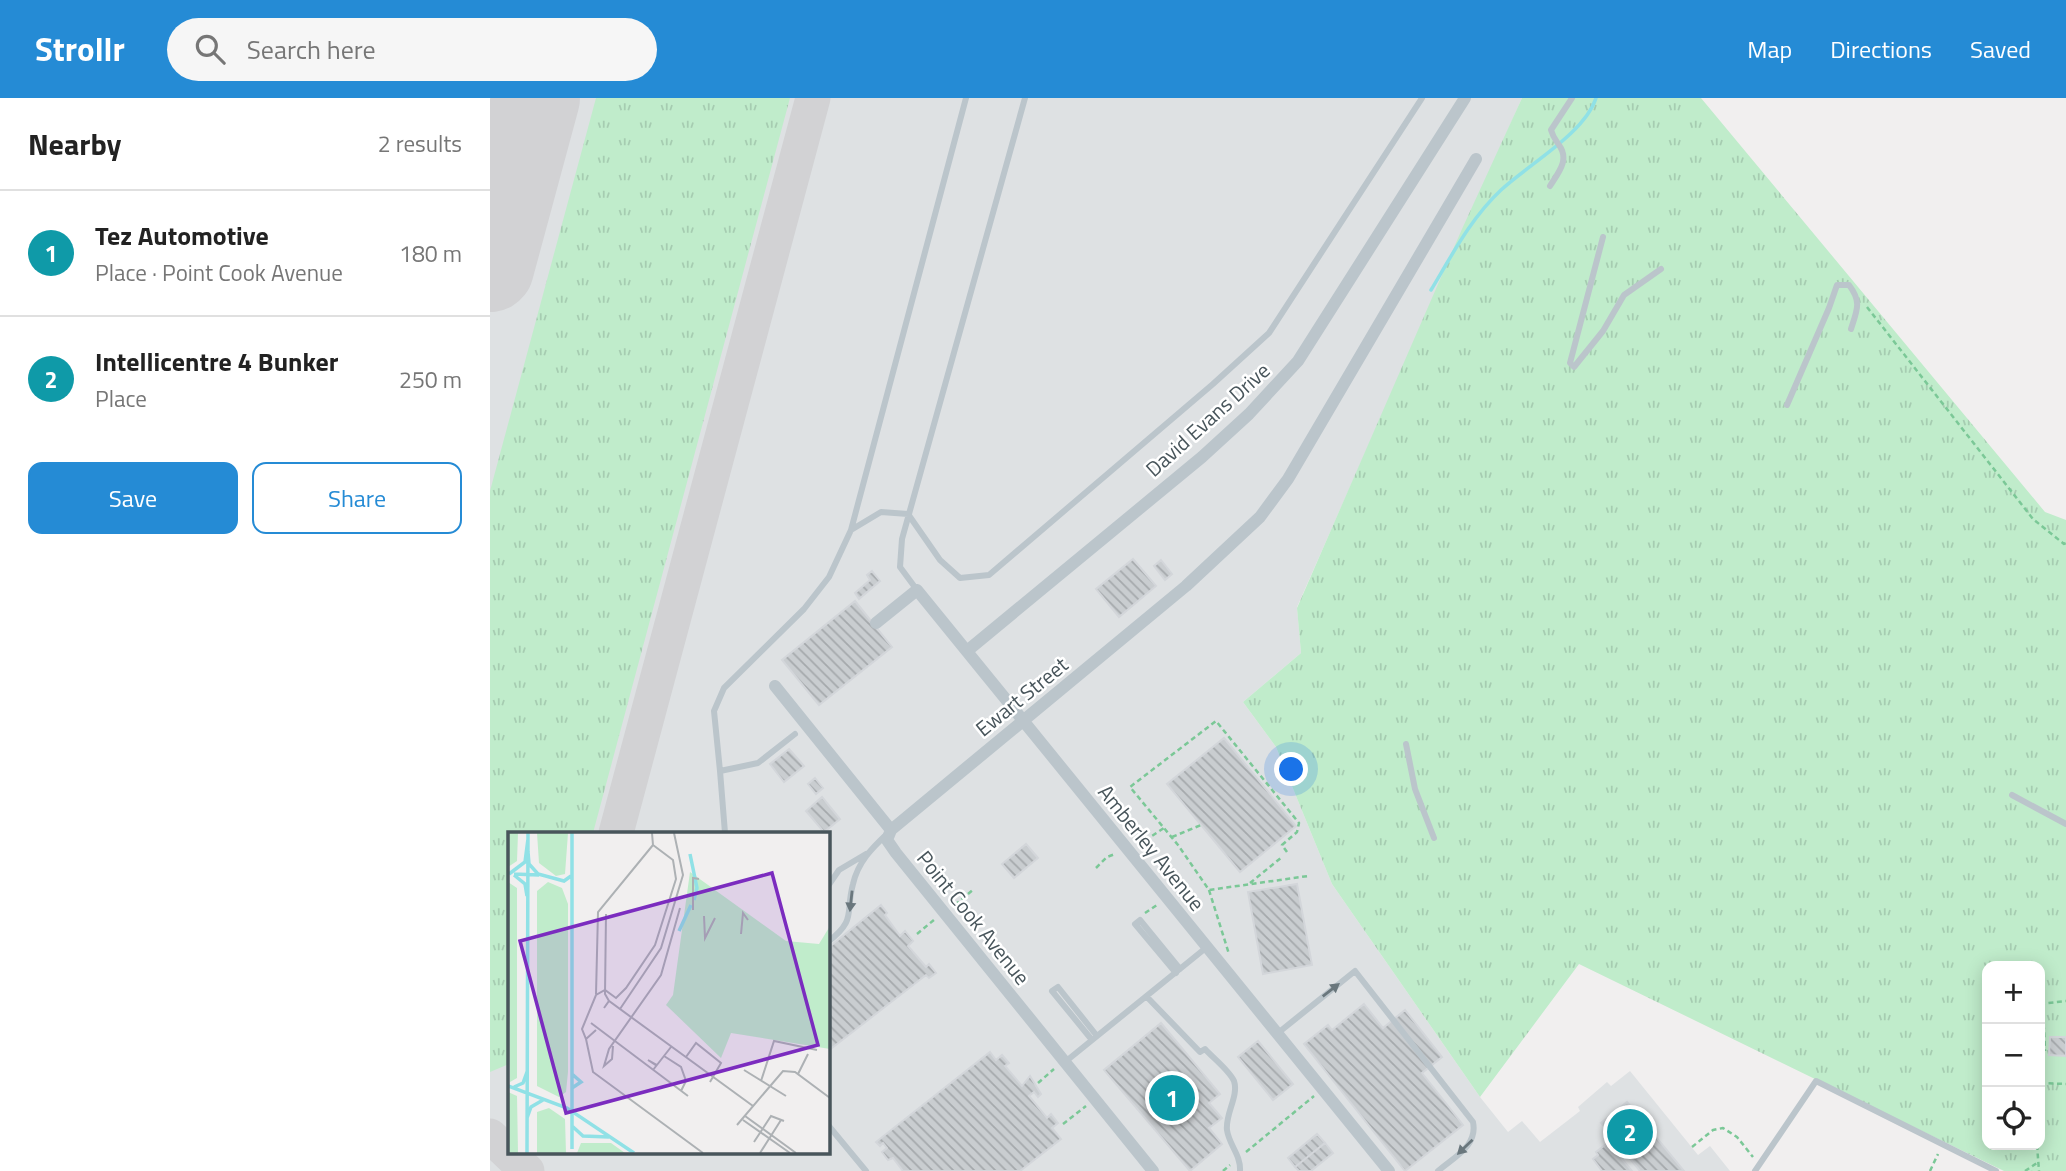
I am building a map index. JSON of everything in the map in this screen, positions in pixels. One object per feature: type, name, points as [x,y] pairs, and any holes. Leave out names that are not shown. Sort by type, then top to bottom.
[{"type":"street","name":"David Evans Drive","points":[[967,651],[1202,457],[1249,414],[1298,361],[1465,98]]},
{"type":"street","name":"Ewart Street","points":[[891,830],[1177,593],[1260,517],[1288,479],[1476,159]]},
{"type":"street","name":"Amberley Avenue","points":[[917,590],[1389,1171]]},
{"type":"street","points":[[876,623],[917,590]]},
{"type":"street","name":"Point Cook Avenue","points":[[775,685],[891,830],[887,839],[896,853],[1062,1064],[1153,1171]]},
{"type":"lane","points":[[725,832],[714,711],[724,688],[804,609],[829,577],[851,530],[967,98]]},
{"type":"lane","points":[[917,590],[900,567],[908,514],[1025,98]]},
{"type":"lane","points":[[908,514],[940,560],[960,578],[989,575],[1269,333],[1422,98]]},
{"type":"lane","points":[[1550,186],[1563,164],[1564,154],[1551,130],[1572,98]]},
{"type":"lane","points":[[1603,237],[1570,363],[1574,368],[1603,331],[1624,295],[1661,269]]},
{"type":"lane","points":[[1787,405],[1837,285],[1849,285],[1856,295],[1858,304],[1851,329]]},
{"type":"lane","points":[[851,530],[881,512],[908,514]]},
{"type":"lane","points":[[720,771],[758,762],[795,734]]},
{"type":"lane","points":[[1406,744],[1415,789],[1434,838]]},
{"type":"lane","points":[[2012,795],[2066,824]]},
{"type":"lane","points":[[830,883],[839,870],[866,854],[891,830]]},
{"type":"lane","points":[[830,940],[843,930],[849,919],[852,884],[866,854]]},
{"type":"lane","points":[[1138,921],[1178,971]]},
{"type":"lane","points":[[1062,1064],[1207,947]]},
{"type":"lane","points":[[1278,1033],[1355,971],[1473,1122],[1475,1132],[1472,1141],[1438,1171]]},
{"type":"lane","points":[[1055,989],[1095,1038]]},
{"type":"lane","points":[[1147,996],[1200,1052],[1205,1049],[1233,1080],[1234,1091],[1227,1125],[1228,1137],[1239,1158],[1240,1171]]},
{"type":"lane","points":[[1757,1168],[1816,1082],[1996,1171]]},
{"type":"lane","points":[[830,1127],[866,1171]]},
{"type":"path","points":[[1856,295],[2033,519],[2066,543]]},
{"type":"path","points":[[1231,961],[1209,890],[1172,837],[1130,787],[1216,721],[1299,823],[1297,832],[1282,845],[1287,852]]},
{"type":"path","points":[[1172,837],[1201,825]]},
{"type":"path","points":[[1247,885],[1283,857]]},
{"type":"path","points":[[1209,890],[1308,876]]},
{"type":"path","points":[[1138,921],[1159,903]]},
{"type":"path","points":[[2045,1003],[2066,1001]]},
{"type":"path","points":[[1038,1083],[1062,1064]]},
{"type":"path","points":[[2045,1083],[2066,1084]]},
{"type":"path","points":[[1223,1171],[1316,1094]]},
{"type":"path","points":[[1063,1124],[1089,1104]]},
{"type":"path","points":[[1692,1147],[1709,1132],[1723,1128],[1737,1136],[1757,1168]]},
{"type":"path","points":[[1930,1171],[1943,1144]]},
{"type":"path","points":[[2037,1150],[2039,1171]]},
{"type":"path","points":[[2025,1171],[2038,1162]]},
{"type":"shaded area","points":[[490,98],[1522,98],[1297,607],[1301,653],[1243,702],[1276,747],[1332,884],[1480,1097],[1508,1132],[1522,1121],[1540,1142],[1580,1111],[1578,1107],[1607,1082],[1611,1086],[1630,1071],[1698,1155],[1710,1146],[1730,1171],[490,1171]]},
{"type":"green space","points":[[596,98],[790,98],[593,832],[508,832],[508,1064],[490,1072],[490,491]]},
{"type":"green space","points":[[1522,98],[1701,98],[2045,512],[2066,520],[2066,1171],[2004,1171],[1579,964],[1480,1097],[1332,884],[1276,747],[1243,702],[1301,653],[1297,608]]},
{"type":"building","points":[[1133,559],[1156,586],[1119,617],[1096,589]]},
{"type":"building","points":[[1161,560],[1172,574],[1165,580],[1154,566]]},
{"type":"building","points":[[872,571],[880,581],[859,599],[855,593],[870,580],[867,575]]},
{"type":"building","points":[[855,601],[892,647],[819,705],[782,660]]},
{"type":"building","points":[[1224,738],[1296,826],[1240,872],[1167,784]]},
{"type":"building","points":[[789,749],[804,766],[784,782],[770,764]]},
{"type":"building","points":[[815,778],[823,788],[816,794],[808,784]]},
{"type":"building","points":[[822,797],[840,819],[824,832],[806,811]]},
{"type":"building","points":[[1026,844],[1038,858],[1014,878],[1002,864]]},
{"type":"building","points":[[1297,884],[1312,965],[1263,974],[1248,892]]},
{"type":"building","points":[[881,905],[900,936],[905,931],[913,941],[908,946],[926,967],[929,964],[936,973],[929,978],[926,975],[830,1049],[830,946]]},
{"type":"building","points":[[1364,1004],[1383,1028],[1405,1010],[1442,1057],[1422,1073],[1463,1125],[1405,1171],[1304,1044],[1328,1025],[1332,1030]]},
{"type":"building","points":[[1161,1023],[1220,1094],[1209,1103],[1222,1118],[1209,1128],[1222,1144],[1190,1171],[1104,1070]]},
{"type":"building","points":[[2050,1037],[2066,1037],[2066,1056],[2049,1055]]},
{"type":"building","points":[[1258,1041],[1293,1084],[1273,1100],[1238,1057]]},
{"type":"building","points":[[990,1052],[996,1060],[1002,1055],[1009,1063],[1005,1066],[1022,1086],[1030,1076],[1041,1094],[1038,1097],[1034,1092],[1029,1096],[1047,1118],[1051,1114],[1058,1123],[1052,1128],[1061,1139],[1020,1171],[903,1171],[893,1158],[888,1160],[882,1152],[887,1148],[883,1143],[880,1146],[876,1142]]},
{"type":"building","points":[[1627,1102],[1684,1171],[1640,1171],[1627,1155],[1622,1159],[1632,1171],[1602,1171],[1593,1159],[1598,1155],[1596,1152],[1609,1142],[1612,1146],[1617,1142],[1601,1123]]},
{"type":"building","points":[[1317,1134],[1325,1143],[1295,1167],[1288,1158]]},
{"type":"building","points":[[1325,1143],[1333,1153],[1311,1171],[1299,1171],[1295,1167]]},
{"type":"waterway","points":[[1431,290],[1463,237],[1490,201],[1568,136],[1590,111],[1596,98]]},
{"type":"taxiway","points":[[616,832],[813,98]]},
{"type":"taxiway","points":[[490,1136],[508,1153]]},
{"type":"taxiway","points":[[509,1154],[527,1171]]},
{"type":"runway","points":[[490,268],[536,98]]},
{"type":"place","name":"Tez Automotive","points":[[1172,1098]]},
{"type":"place","name":"Intellicentre 4 Bunker","points":[[1630,1132]]}]
